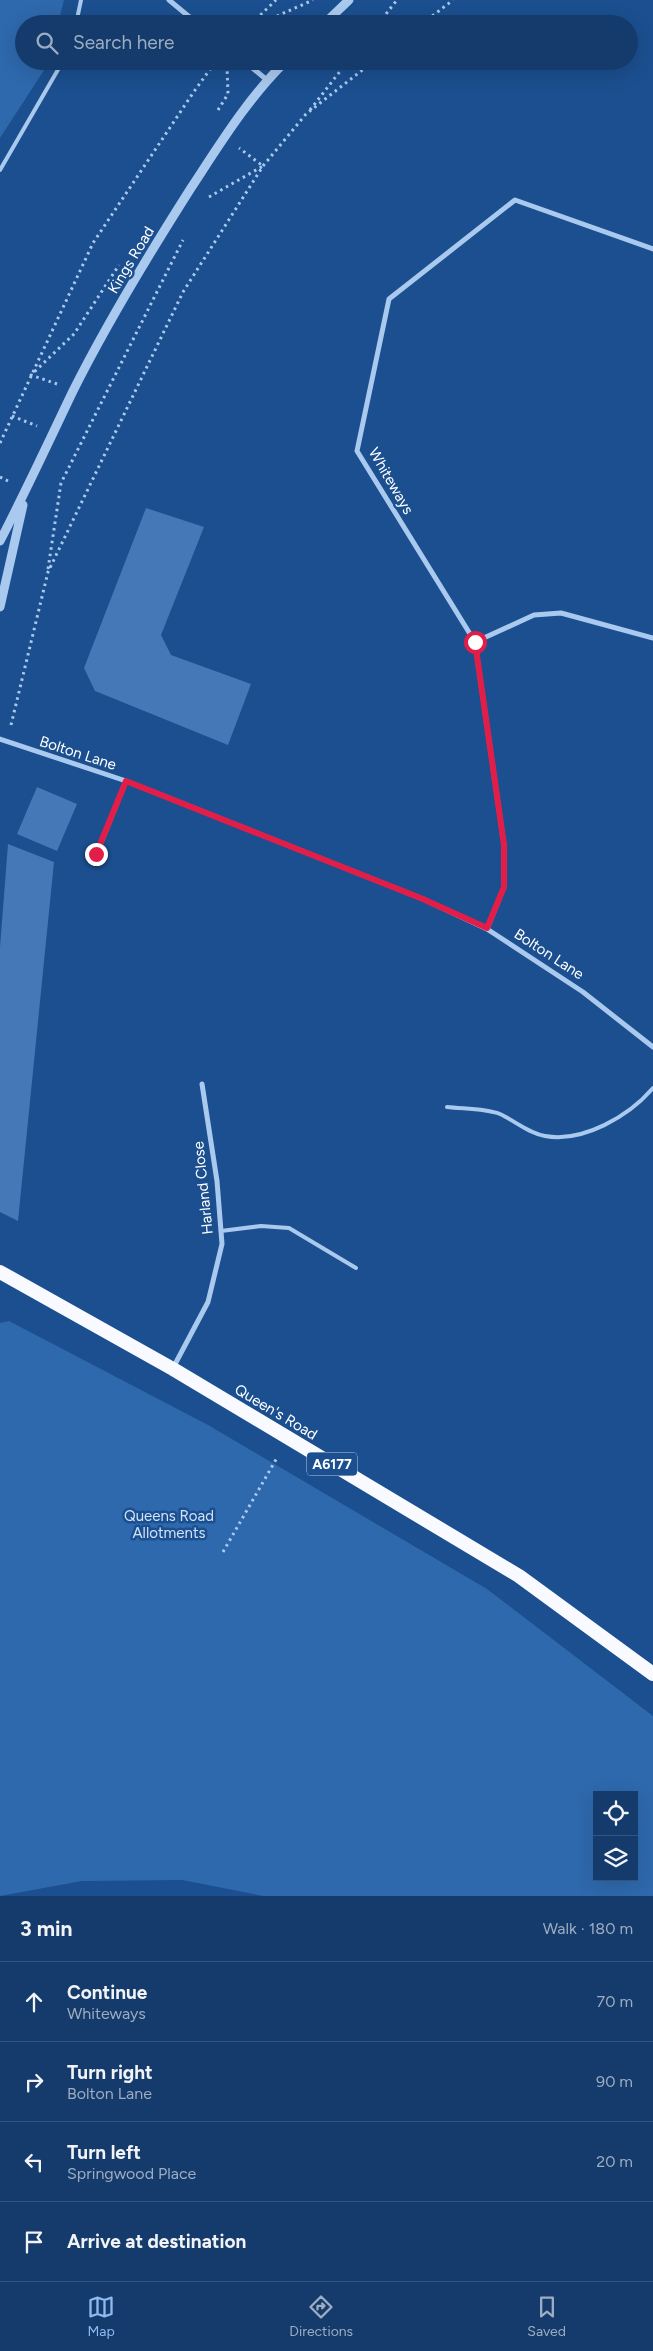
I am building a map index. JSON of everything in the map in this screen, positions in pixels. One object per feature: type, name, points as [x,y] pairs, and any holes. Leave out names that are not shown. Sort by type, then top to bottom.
[{"type":"highway","name":"Queen's Road","points":[[0,1272],[173,1368],[519,1576],[653,1674]]},
{"type":"street","points":[[169,0],[187,15]]},
{"type":"street","points":[[333,15],[349,0]]},
{"type":"street","points":[[255,70],[267,80]]},
{"type":"street","name":"Kings Road","points":[[0,540],[27,490],[74,390],[140,268],[224,138],[267,80],[277,70]]},
{"type":"street","name":"Whiteways","points":[[487,928],[504,887],[504,845],[475,642],[357,451],[390,299],[515,200],[653,249]]},
{"type":"street","name":"Kings Road","points":[[0,608],[27,490]]},
{"type":"street","points":[[475,642],[534,615],[561,613],[653,638]]},
{"type":"street","name":"Bolton Lane","points":[[0,739],[7,743],[126,781],[423,899],[487,928],[583,992],[653,1047]]},
{"type":"street","points":[[96,854],[126,781]]},
{"type":"street","name":"Harland Close","points":[[173,1368],[208,1302],[222,1244],[217,1181],[202,1084]]},
{"type":"lane","points":[[78,15],[81,0]]},
{"type":"lane","points":[[0,170],[59,70]]},
{"type":"lane","points":[[447,1107],[498,1113],[535,1133],[546,1136],[567,1136],[583,1134],[611,1121],[640,1102],[653,1088]]},
{"type":"lane","points":[[221,1231],[261,1226],[289,1228],[356,1268]]},
{"type":"path","points":[[260,15],[276,0]]},
{"type":"path","points":[[279,15],[313,0]]},
{"type":"path","points":[[385,15],[397,0]]},
{"type":"path","points":[[434,15],[453,0]]},
{"type":"path","points":[[0,443],[92,243],[210,70]]},
{"type":"path","points":[[217,110],[228,94],[227,70]]},
{"type":"path","points":[[48,572],[183,292],[262,166],[341,70]]},
{"type":"path","points":[[306,114],[362,70]]},
{"type":"path","points":[[224,138],[262,166]]},
{"type":"path","points":[[202,201],[262,166]]},
{"type":"path","points":[[7,743],[48,572],[62,483],[185,236]]},
{"type":"path","points":[[31,375],[74,334],[122,260]]},
{"type":"path","points":[[31,375],[74,390]]},
{"type":"path","points":[[12,416],[54,433]]},
{"type":"path","points":[[223,1552],[288,1438]]},
{"type":"green space","points":[[0,0],[64,0],[60,15],[15,15],[15,70],[44,70],[0,138]]},
{"type":"green space","name":"Queens Road Allotments","points":[[9,1321],[208,1425],[487,1589],[653,1716],[653,1896],[263,1896],[182,1880],[82,1881],[0,1896],[0,1323]]},
{"type":"building","points":[[146,508],[204,527],[161,635],[171,655],[251,684],[228,745],[95,691],[84,668]]},
{"type":"building","points":[[37,787],[77,804],[57,851],[17,834]]},
{"type":"building","points":[[8,844],[54,862],[18,1221],[0,1212],[0,947]]},
{"type":"route","points":[[96,854],[126,781],[423,899],[487,928],[504,887],[504,845],[475,642]]}]
